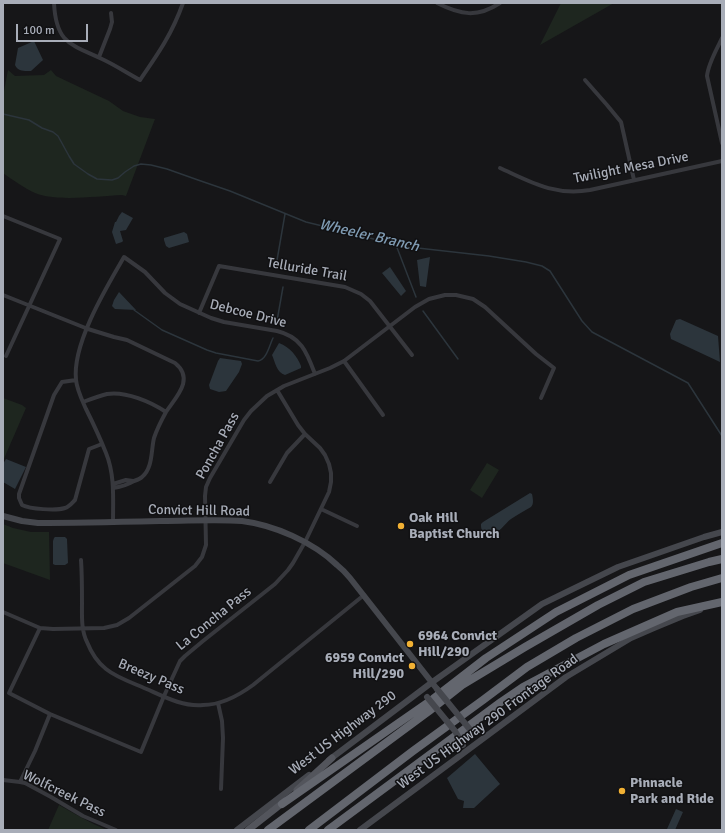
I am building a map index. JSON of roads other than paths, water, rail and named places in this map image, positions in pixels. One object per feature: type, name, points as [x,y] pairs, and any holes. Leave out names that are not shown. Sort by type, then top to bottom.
[{"type":"highway","points":[[282,804],[486,658],[556,612],[629,575],[722,543]]},
{"type":"highway","points":[[268,830],[462,685],[525,647],[598,605],[644,582],[722,559]]},
{"type":"highway","points":[[309,830],[412,751],[527,667],[576,638],[633,609],[691,587],[722,578]]},
{"type":"highway","points":[[328,830],[494,706],[523,687],[604,644],[677,612],[722,603]]},
{"type":"highway","points":[[382,746],[430,698]]},
{"type":"main road","name":"Convict Hill Road","points":[[3,516],[38,523],[237,521],[255,524],[284,533],[305,542],[337,564],[350,578],[431,683],[480,741]]},
{"type":"main road","name":"West US Highway 290","points":[[237,830],[412,697],[542,604],[618,567],[722,532]]},
{"type":"main road","name":"West US Highway 290 Frontage Road","points":[[360,830],[566,677],[631,638],[683,616],[722,603]]},
{"type":"main road","points":[[412,697],[423,696],[430,698],[464,745],[460,756]]},
{"type":"main road","points":[[248,830],[282,804],[332,758]]},
{"type":"street","points":[[54,3],[54,17],[58,28],[70,44],[117,66],[140,80],[168,39],[183,3]]},
{"type":"street","points":[[437,3],[448,9],[464,13],[480,12],[500,3]]},
{"type":"street","points":[[99,57],[112,22],[111,13]]},
{"type":"street","points":[[722,38],[708,71],[708,80],[722,143]]},
{"type":"street","points":[[585,80],[621,122],[634,180]]},
{"type":"street","name":"Twilight Mesa Drive","points":[[500,168],[543,187],[566,192],[584,191],[722,161]]},
{"type":"street","points":[[3,216],[60,239],[6,356]]},
{"type":"street","name":"Debcoe Drive","points":[[88,328],[124,257],[145,272],[174,301],[199,313],[224,322],[287,334],[298,342],[304,349],[315,374]]},
{"type":"street","name":"Telluride Trail","points":[[199,313],[219,266],[351,289],[370,301],[412,355]]},
{"type":"street","points":[[3,295],[88,328],[127,340],[175,363],[180,367],[184,377],[184,382],[182,388],[158,426],[147,471],[142,477],[123,486],[113,486]]},
{"type":"street","name":"Poncha Pass","points":[[3,612],[40,628],[53,629],[104,628],[117,625],[129,618],[195,566],[202,557],[206,545],[206,492],[210,478],[240,425],[248,414],[261,401],[284,386],[344,361],[420,303],[429,299],[445,295],[463,296],[477,301],[485,307],[536,354],[554,368],[541,398]]},
{"type":"street","points":[[88,328],[77,358],[76,380],[83,402],[110,466],[113,486],[113,522]]},
{"type":"street","points":[[344,361],[383,415]]},
{"type":"street","points":[[76,380],[62,382],[54,395],[19,494],[22,505],[29,508],[45,509],[66,508],[69,506],[75,500],[88,449],[102,444]]},
{"type":"street","name":"La Concha Pass","points":[[40,628],[9,692],[50,714],[141,752],[180,661],[275,584],[288,570],[305,542],[330,488],[330,468],[323,451],[295,422],[278,390]]},
{"type":"street","points":[[83,402],[109,394],[120,394],[154,404],[166,412]]},
{"type":"street","points":[[270,482],[287,453],[305,434]]},
{"type":"street","points":[[321,509],[357,526]]},
{"type":"street","name":"Breezy Pass","points":[[81,560],[83,629],[86,641],[99,663],[124,679],[180,703],[203,706],[218,703],[240,694],[364,595]]},
{"type":"street","points":[[218,703],[224,738],[220,789]]},
{"type":"street","points":[[20,782],[35,751],[50,714]]},
{"type":"street","name":"Wolfcreek Pass","points":[[3,780],[25,783],[82,816],[116,830]]},
{"type":"waterway","name":"Wheeler Branch","points":[[3,114],[29,120],[42,128],[53,132],[58,136],[74,164],[97,179],[112,180],[118,178],[134,166],[141,164],[151,165],[167,169],[230,191],[306,222],[400,246],[489,256],[542,266],[550,271],[582,321],[592,332],[688,383],[722,436]]},
{"type":"waterway","points":[[276,266],[285,214]]},
{"type":"waterway","points":[[396,245],[416,297]]},
{"type":"waterway","points":[[277,321],[283,287]]},
{"type":"waterway","points":[[134,310],[162,330],[216,353],[258,361],[266,355],[273,338]]},
{"type":"waterway","points":[[423,311],[458,359]]},
{"type":"place","name":"Oak Hill Baptist Church","points":[[401,526]]},
{"type":"place","name":"6964 Convict Hill/290","points":[[410,644]]},
{"type":"place","name":"6959 Convict Hill/290","points":[[412,666]]},
{"type":"place","name":"Pinnacle Park and Ride","points":[[622,791]]}]
